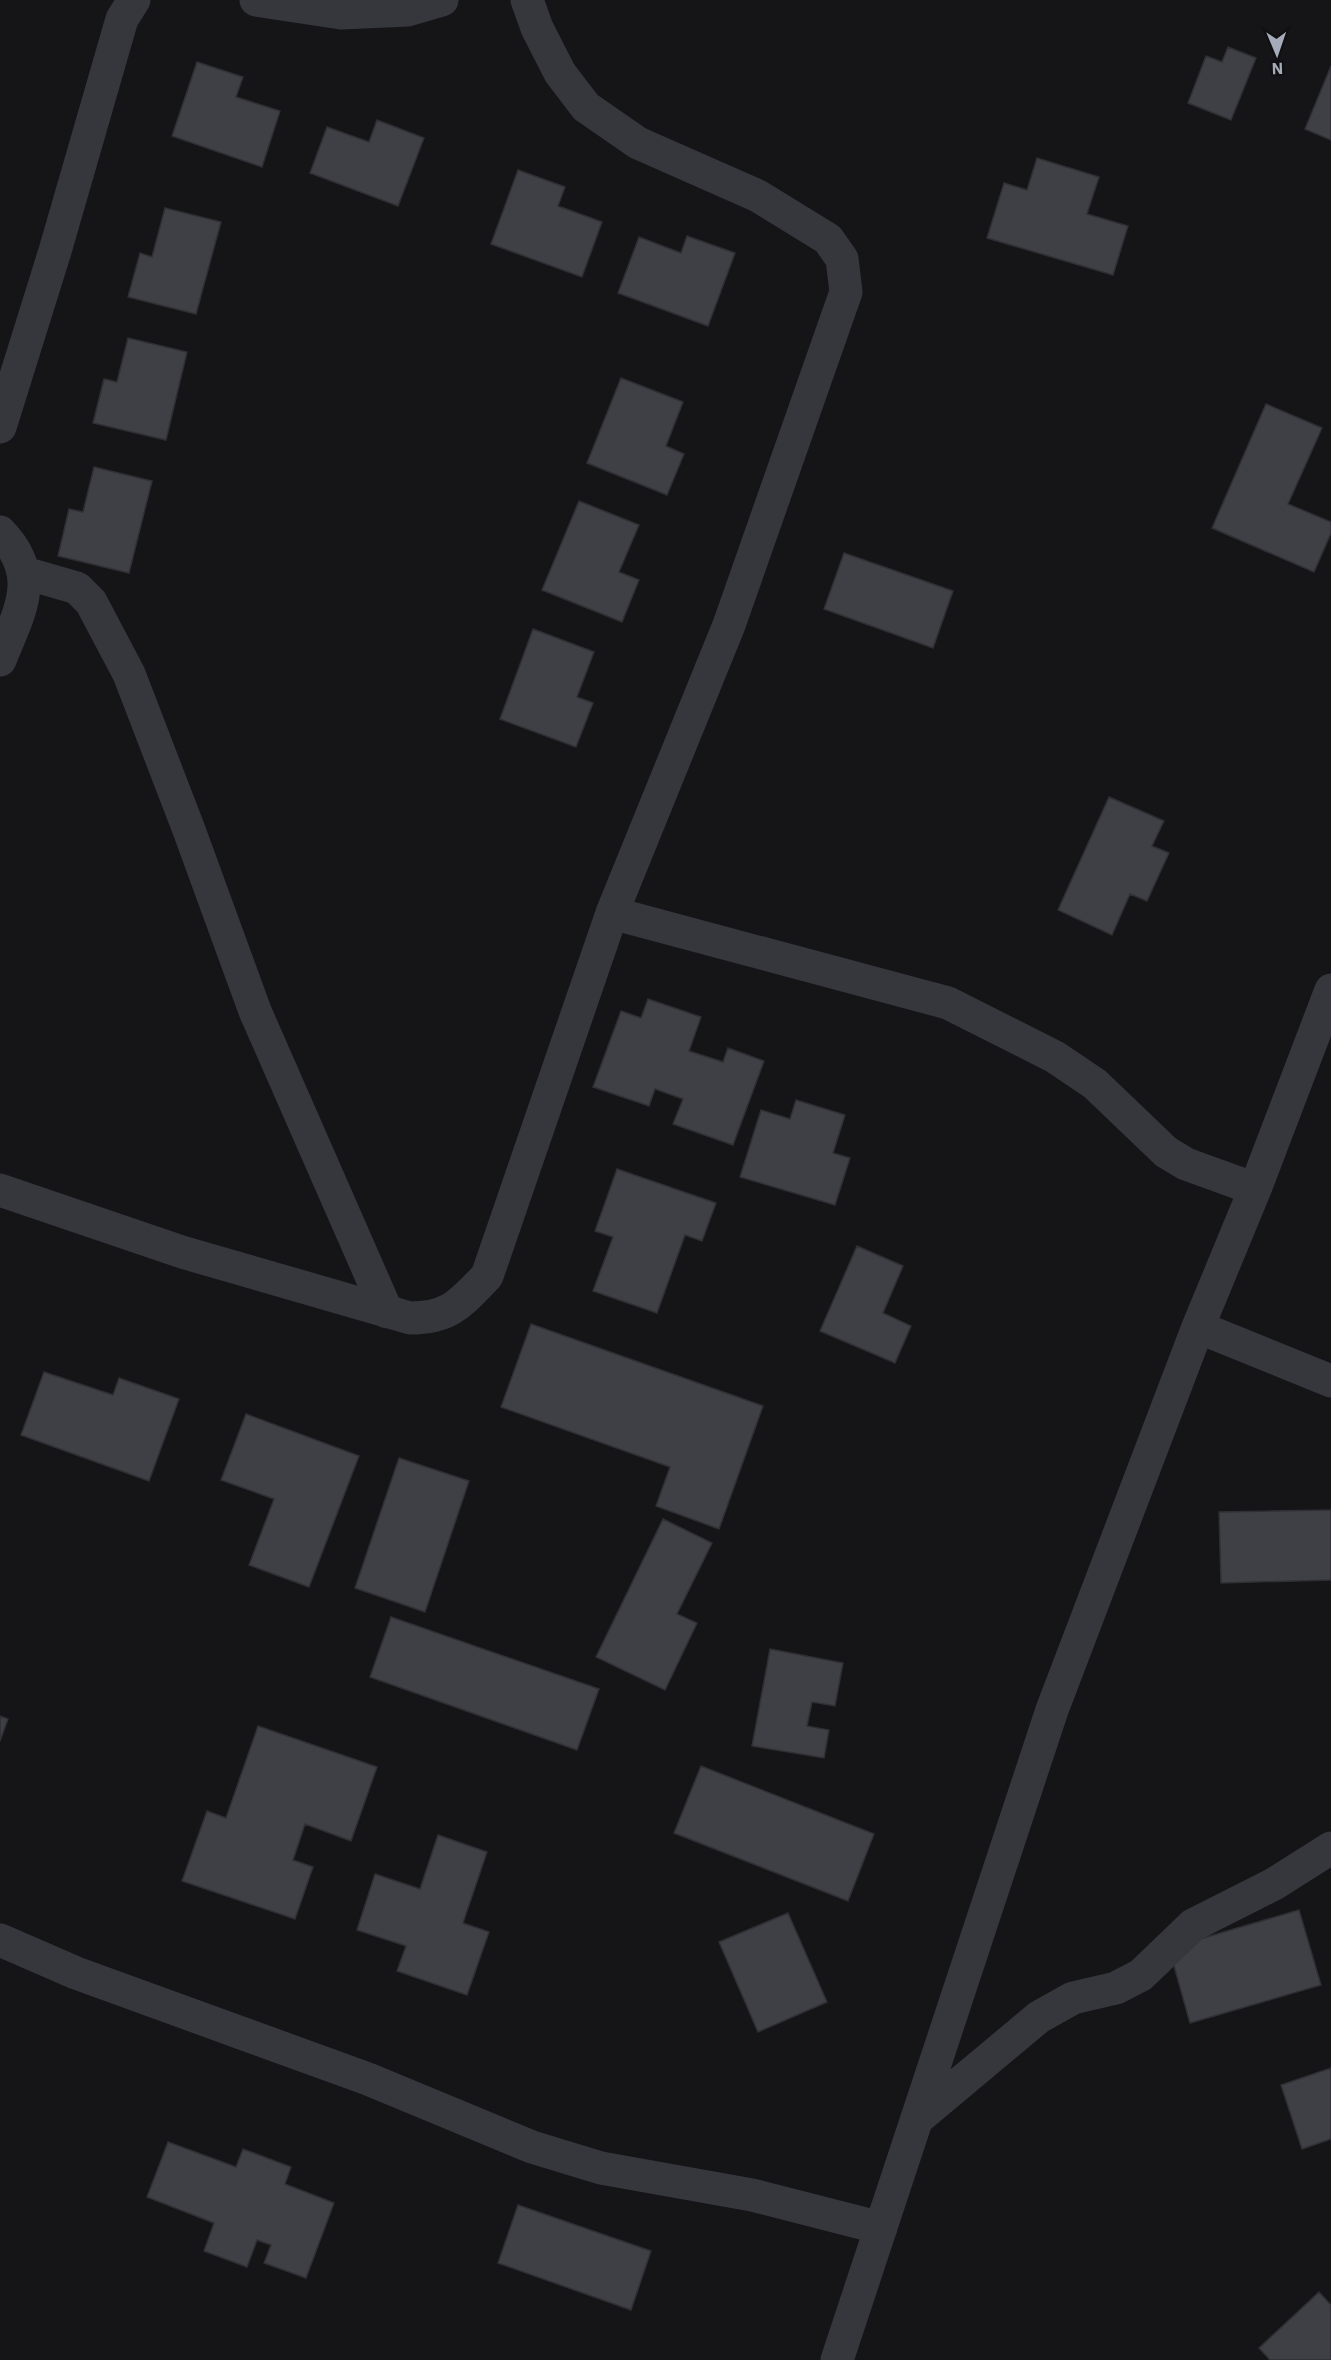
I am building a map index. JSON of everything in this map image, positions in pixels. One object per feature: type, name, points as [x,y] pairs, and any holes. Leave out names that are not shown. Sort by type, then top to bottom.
[{"type":"street","points":[[0,428],[55,250],[122,18],[134,0]]},
{"type":"street","points":[[256,0],[341,14],[408,10],[442,0]]},
{"type":"street","points":[[0,1190],[182,1252],[410,1318],[428,1318],[445,1314],[459,1305],[487,1276],[612,913],[729,625],[846,292],[842,259],[828,239],[758,196],[638,143],[585,107],[560,74],[537,28],[527,0]]},
{"type":"street","points":[[0,532],[10,543],[25,573],[24,599],[0,660]]},
{"type":"street","points":[[25,573],[78,588],[92,602],[129,674],[255,1011],[387,1312]]},
{"type":"street","points":[[612,913],[948,1004],[1065,1064],[1095,1084],[1166,1152],[1186,1164],[1255,1189]]},
{"type":"street","points":[[837,2360],[1052,1710],[1198,1327],[1255,1189],[1331,990]]},
{"type":"street","points":[[1198,1327],[1331,1381]]},
{"type":"street","points":[[917,2119],[1039,2017],[1073,1998],[1116,1988],[1141,1975],[1193,1925],[1274,1884],[1331,1848]]},
{"type":"street","points":[[0,1940],[76,1973],[368,2079],[542,2150],[601,2168],[752,2195],[881,2228]]},
{"type":"building","points":[[1228,47],[1256,58],[1231,120],[1188,103],[1206,56],[1222,62]]},
{"type":"building","points":[[197,62],[243,77],[236,97],[280,111],[262,167],[172,136]]},
{"type":"building","points":[[1331,66],[1331,140],[1305,129]]},
{"type":"building","points":[[377,120],[424,138],[398,206],[310,173],[327,127],[369,142]]},
{"type":"building","points":[[1037,158],[1099,177],[1087,214],[1128,226],[1113,275],[987,238],[1004,183],[1027,190]]},
{"type":"building","points":[[518,170],[565,187],[558,206],[602,222],[582,277],[491,244]]},
{"type":"building","points":[[165,208],[221,222],[196,314],[128,297],[140,253],[152,257]]},
{"type":"building","points":[[687,236],[735,253],[708,326],[618,293],[639,237],[681,253]]},
{"type":"building","points":[[128,338],[187,352],[166,440],[93,423],[104,379],[117,382]]},
{"type":"building","points":[[621,378],[683,402],[666,446],[684,454],[667,495],[587,463]]},
{"type":"building","points":[[1266,404],[1322,428],[1288,504],[1331,522],[1331,533],[1314,572],[1212,528]]},
{"type":"building","points":[[94,467],[152,481],[129,573],[58,556],[69,509],[83,512]]},
{"type":"building","points":[[579,501],[639,525],[619,572],[639,580],[622,622],[542,590]]},
{"type":"building","points":[[844,553],[953,591],[933,648],[824,609]]},
{"type":"building","points":[[533,629],[594,652],[577,697],[593,703],[576,747],[500,719]]},
{"type":"building","points":[[1109,797],[1164,821],[1152,846],[1169,853],[1147,901],[1130,894],[1112,935],[1058,910]]},
{"type":"building","points":[[648,999],[701,1017],[689,1051],[723,1062],[728,1048],[764,1061],[733,1145],[673,1124],[683,1099],[655,1089],[649,1106],[593,1087],[621,1011],[641,1018]]},
{"type":"building","points":[[796,1100],[845,1115],[833,1153],[850,1158],[835,1205],[740,1177],[761,1110],[790,1119]]},
{"type":"building","points":[[617,1169],[716,1203],[702,1241],[685,1235],[657,1313],[593,1291],[613,1237],[595,1231]]},
{"type":"building","points":[[857,1246],[903,1266],[883,1313],[911,1326],[895,1363],[820,1331]]},
{"type":"building","points":[[531,1324],[763,1406],[719,1529],[656,1506],[670,1467],[501,1407]]},
{"type":"building","points":[[44,1372],[113,1395],[119,1378],[179,1399],[149,1481],[21,1435]]},
{"type":"building","points":[[246,1414],[359,1456],[309,1587],[249,1565],[274,1499],[221,1480]]},
{"type":"building","points":[[399,1458],[469,1481],[425,1612],[355,1588]]},
{"type":"building","points":[[1331,1510],[1331,1580],[1221,1583],[1219,1512]]},
{"type":"building","points":[[663,1519],[712,1543],[677,1614],[697,1623],[665,1690],[596,1657]]},
{"type":"building","points":[[391,1617],[599,1689],[577,1750],[370,1677]]},
{"type":"building","points":[[770,1649],[843,1663],[835,1706],[812,1702],[807,1726],[829,1730],[824,1758],[752,1746]]},
{"type":"building","points":[[0,1716],[8,1719],[0,1741]]},
{"type":"building","points":[[258,1726],[377,1767],[351,1841],[305,1824],[293,1860],[313,1867],[295,1919],[182,1881],[207,1811],[226,1818]]},
{"type":"building","points":[[701,1766],[874,1834],[848,1901],[674,1833]]},
{"type":"building","points":[[438,1835],[487,1852],[463,1923],[489,1932],[467,1995],[397,1971],[406,1946],[357,1930],[375,1874],[420,1889]]},
{"type":"building","points":[[1299,1910],[1321,1985],[1190,2023],[1169,1948]]},
{"type":"building","points":[[788,1913],[827,2002],[758,2032],[719,1942]]},
{"type":"building","points":[[1331,2068],[1331,2139],[1302,2149],[1281,2085]]},
{"type":"building","points":[[168,2142],[236,2167],[243,2149],[291,2167],[285,2184],[334,2203],[306,2278],[264,2263],[271,2245],[257,2240],[247,2267],[204,2251],[214,2223],[147,2197]]},
{"type":"building","points":[[518,2205],[651,2251],[631,2310],[498,2263]]},
{"type":"building","points":[[1319,2292],[1331,2305],[1331,2360],[1270,2360],[1259,2348]]}]
